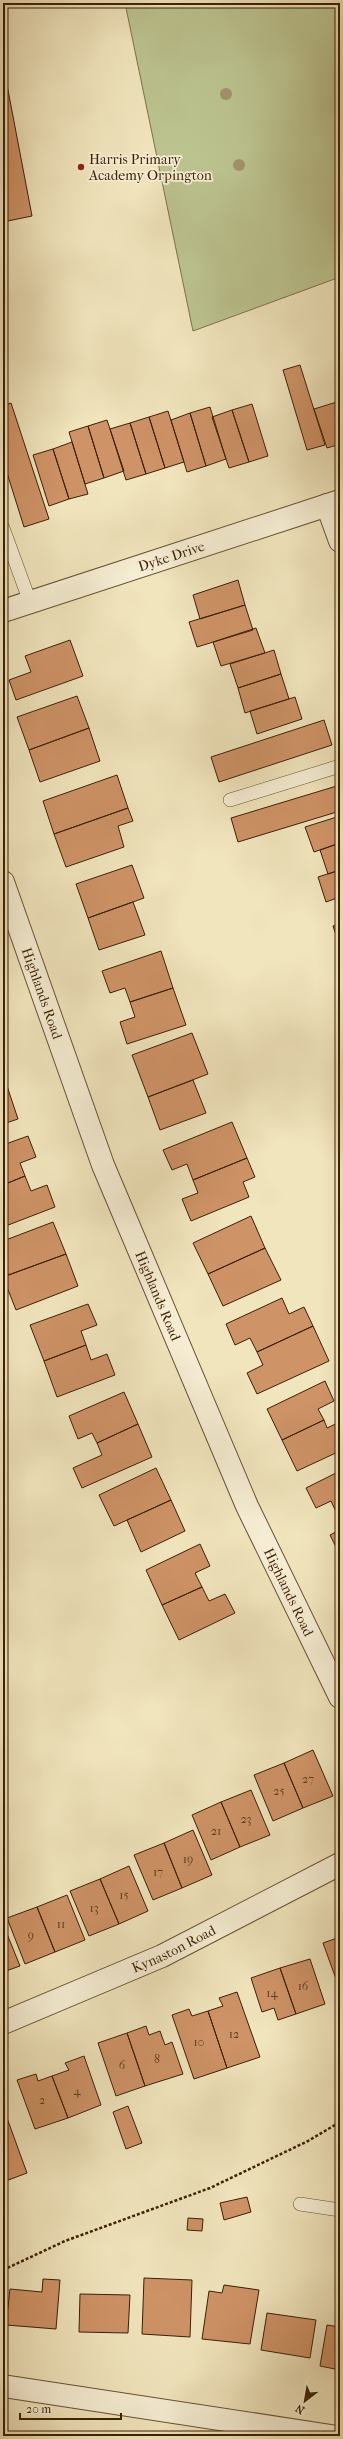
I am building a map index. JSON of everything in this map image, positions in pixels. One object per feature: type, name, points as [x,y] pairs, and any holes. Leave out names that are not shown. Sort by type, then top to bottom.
[{"type":"street","points":[[333,503],[340,541]]},
{"type":"street","name":"Dyke Drive","points":[[3,611],[333,503]]},
{"type":"street","name":"Highlands Road","points":[[5,896],[103,1165],[247,1506],[340,1697]]},
{"type":"street","name":"Kynaston Road","points":[[3,2024],[162,1956],[340,1864]]},
{"type":"street","points":[[3,2386],[331,2436]]},
{"type":"lane","points":[[3,528],[30,602]]},
{"type":"lane","points":[[230,800],[340,766]]},
{"type":"lane","points":[[300,2204],[340,2210]]},
{"type":"path","points":[[3,2270],[65,2241],[210,2188],[308,2141],[340,2122]]},
{"type":"green space","points":[[125,3],[340,3],[340,277],[193,331]]},
{"type":"building","points":[[3,64],[32,216],[3,222]]},
{"type":"building","points":[[300,365],[325,445],[307,450],[283,370]]},
{"type":"building","points":[[340,401],[340,444],[327,448],[314,409]]},
{"type":"building","points":[[11,403],[49,519],[24,527],[3,460],[3,406]]},
{"type":"building","points":[[252,404],[268,456],[249,462],[232,410]]},
{"type":"building","points":[[210,407],[226,459],[206,466],[190,413]]},
{"type":"building","points":[[232,410],[249,462],[229,468],[212,417]]},
{"type":"building","points":[[168,411],[184,462],[165,468],[149,417]]},
{"type":"building","points":[[190,413],[206,466],[187,472],[171,420]]},
{"type":"building","points":[[149,417],[165,468],[146,474],[130,423]]},
{"type":"building","points":[[107,420],[124,471],[104,478],[88,426]]},
{"type":"building","points":[[130,423],[146,474],[126,480],[110,429]]},
{"type":"building","points":[[88,426],[104,478],[85,484],[69,432]]},
{"type":"building","points":[[72,442],[88,494],[69,499],[53,449]]},
{"type":"building","points":[[53,449],[69,499],[49,506],[33,455]]},
{"type":"building","points":[[238,580],[245,605],[200,619],[193,595]]},
{"type":"building","points":[[245,605],[253,630],[197,647],[189,622]]},
{"type":"building","points":[[256,628],[265,653],[221,666],[213,642]]},
{"type":"building","points":[[70,640],[83,676],[16,700],[9,680],[31,672],[25,656]]},
{"type":"building","points":[[274,650],[281,674],[238,688],[230,664]]},
{"type":"building","points":[[281,674],[289,699],[245,713],[238,688]]},
{"type":"building","points":[[77,696],[89,728],[29,750],[17,717]]},
{"type":"building","points":[[295,697],[302,719],[257,734],[250,711]]},
{"type":"building","points":[[324,720],[332,745],[219,782],[211,757]]},
{"type":"building","points":[[89,728],[100,761],[40,782],[29,750]]},
{"type":"building","points":[[117,775],[128,808],[54,834],[43,801]]},
{"type":"building","points":[[340,785],[340,811],[238,842],[231,818]]},
{"type":"building","points":[[128,808],[133,821],[118,826],[124,847],[66,867],[54,834]]},
{"type":"building","points":[[340,816],[340,843],[314,852],[305,827]]},
{"type":"building","points":[[340,843],[340,870],[328,874],[320,850]]},
{"type":"building","points":[[132,865],[144,898],[88,918],[76,884]]},
{"type":"building","points":[[340,870],[340,897],[326,902],[318,877]]},
{"type":"building","points":[[133,902],[145,935],[99,950],[88,918]]},
{"type":"building","points":[[340,924],[340,947],[333,926]]},
{"type":"building","points":[[161,951],[173,988],[130,1002],[125,988],[110,993],[102,971]]},
{"type":"building","points":[[173,988],[186,1025],[127,1044],[120,1022],[135,1017],[130,1002]]},
{"type":"building","points":[[192,1033],[208,1074],[148,1097],[132,1055]]},
{"type":"building","points":[[193,1080],[206,1113],[160,1130],[148,1097]]},
{"type":"building","points":[[7,1086],[18,1119],[3,1124],[3,1087]]},
{"type":"building","points":[[232,1122],[247,1158],[193,1180],[187,1164],[172,1170],[163,1150]]},
{"type":"building","points":[[28,1136],[36,1157],[20,1163],[25,1176],[3,1185],[3,1145]]},
{"type":"building","points":[[247,1158],[255,1177],[243,1182],[249,1197],[191,1221],[182,1199],[198,1193],[193,1180]]},
{"type":"building","points":[[25,1176],[31,1191],[47,1185],[55,1207],[3,1227],[3,1185]]},
{"type":"building","points":[[251,1216],[265,1248],[208,1274],[193,1243]]},
{"type":"building","points":[[53,1222],[66,1254],[3,1277],[3,1241]]},
{"type":"building","points":[[265,1248],[281,1280],[223,1306],[208,1274]]},
{"type":"building","points":[[66,1254],[78,1286],[16,1310],[3,1277]]},
{"type":"building","points":[[282,1298],[289,1314],[304,1307],[313,1326],[257,1352],[250,1338],[235,1345],[226,1324]]},
{"type":"building","points":[[88,1304],[97,1325],[81,1331],[86,1345],[44,1361],[30,1325]]},
{"type":"building","points":[[313,1326],[329,1361],[257,1394],[247,1373],[263,1365],[257,1352]]},
{"type":"building","points":[[86,1345],[91,1360],[107,1354],[115,1375],[57,1397],[44,1361]]},
{"type":"building","points":[[325,1381],[334,1401],[318,1409],[324,1420],[282,1440],[267,1409]]},
{"type":"building","points":[[124,1392],[138,1424],[97,1443],[92,1433],[78,1439],[69,1416]]},
{"type":"building","points":[[324,1420],[327,1428],[340,1422],[340,1451],[297,1471],[282,1440]]},
{"type":"building","points":[[138,1424],[152,1457],[82,1488],[73,1468],[102,1455],[97,1443]]},
{"type":"building","points":[[156,1468],[171,1500],[114,1526],[99,1495]]},
{"type":"building","points":[[340,1471],[340,1513],[337,1514],[331,1501],[316,1508],[306,1488]]},
{"type":"building","points":[[171,1500],[185,1531],[141,1552],[127,1520]]},
{"type":"building","points":[[340,1530],[340,1555],[330,1535]]},
{"type":"building","points":[[200,1544],[210,1566],[195,1573],[202,1587],[162,1605],[146,1570]]},
{"type":"building","points":[[202,1587],[209,1601],[225,1594],[235,1613],[179,1640],[162,1605]]},
{"type":"building","points":[[313,1750],[333,1796],[303,1808],[284,1763]]},
{"type":"building","points":[[284,1763],[303,1808],[273,1821],[254,1775]]},
{"type":"building","points":[[251,1790],[270,1835],[240,1847],[221,1802]]},
{"type":"building","points":[[221,1802],[240,1847],[211,1860],[192,1815]]},
{"type":"building","points":[[193,1830],[212,1875],[182,1888],[164,1843]]},
{"type":"building","points":[[164,1843],[182,1888],[153,1900],[134,1855]]},
{"type":"building","points":[[129,1866],[148,1911],[119,1924],[100,1879]]},
{"type":"building","points":[[100,1879],[119,1924],[89,1936],[70,1891]]},
{"type":"building","points":[[67,1895],[85,1940],[55,1952],[37,1907]]},
{"type":"building","points":[[37,1907],[55,1952],[25,1964],[7,1918]]},
{"type":"building","points":[[3,1924],[20,1966],[3,1972]]},
{"type":"building","points":[[340,1937],[340,1990],[323,1943]]},
{"type":"building","points":[[310,1959],[325,2004],[296,2014],[280,1968]]},
{"type":"building","points":[[280,1968],[296,2014],[278,2020],[274,2008],[262,2012],[251,1978]]},
{"type":"building","points":[[237,1992],[260,2057],[227,2068],[208,2011],[223,2006],[219,1998]]},
{"type":"building","points":[[189,2009],[192,2016],[208,2011],[227,2068],[194,2079],[172,2015]]},
{"type":"building","points":[[146,2026],[149,2035],[160,2031],[165,2045],[172,2042],[183,2074],[145,2086],[127,2033]]},
{"type":"building","points":[[127,2033],[145,2086],[116,2096],[98,2043]]},
{"type":"building","points":[[84,2056],[101,2105],[68,2118],[52,2076],[69,2070],[65,2063]]},
{"type":"building","points":[[36,2074],[38,2081],[52,2076],[68,2118],[35,2129],[17,2080]]},
{"type":"building","points":[[128,2106],[142,2143],[126,2149],[113,2112]]},
{"type":"building","points":[[3,2107],[27,2173],[3,2182]]},
{"type":"building","points":[[247,2197],[251,2212],[224,2220],[220,2203]]},
{"type":"building","points":[[188,2218],[203,2219],[202,2231],[187,2230]]},
{"type":"building","points":[[144,2278],[192,2280],[190,2337],[142,2334]]},
{"type":"building","points":[[43,2279],[60,2280],[56,2329],[6,2325],[10,2289],[42,2292]]},
{"type":"building","points":[[224,2285],[259,2290],[250,2344],[202,2339],[209,2291],[222,2293]]},
{"type":"building","points":[[80,2294],[130,2295],[128,2333],[79,2332]]},
{"type":"building","points":[[267,2313],[316,2320],[310,2358],[261,2350]]},
{"type":"building","points":[[327,2325],[340,2327],[340,2370],[320,2366]]},
{"type":"place","name":"Harris Primary Academy Orpington","points":[[81,167]]}]
